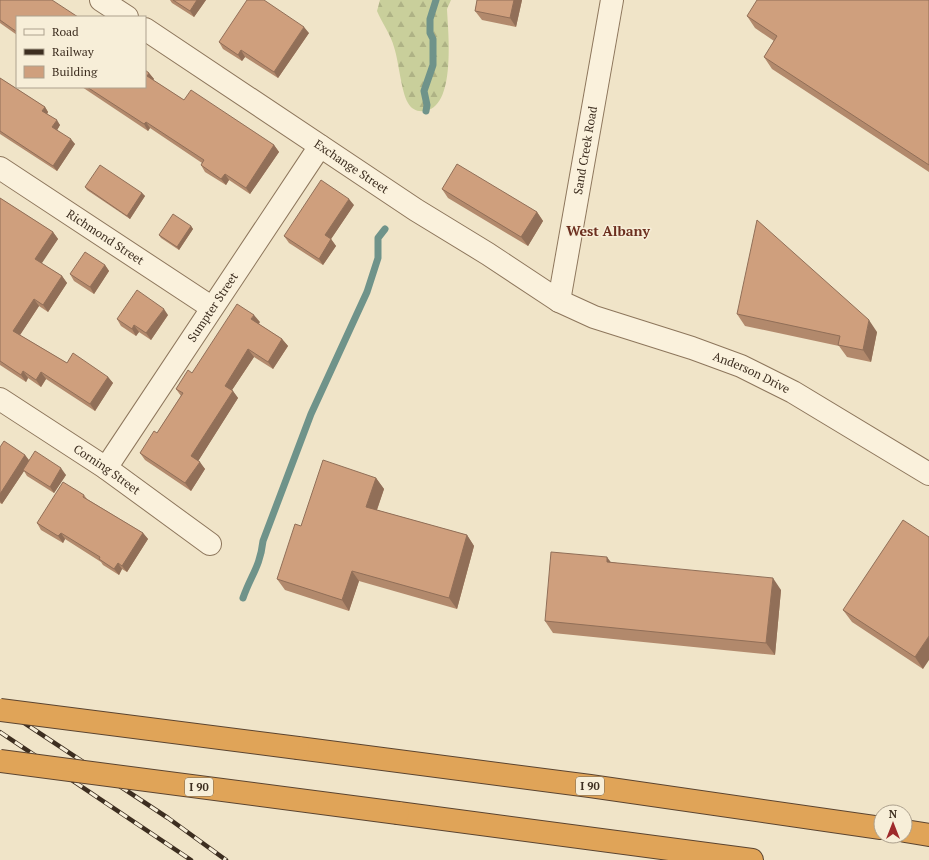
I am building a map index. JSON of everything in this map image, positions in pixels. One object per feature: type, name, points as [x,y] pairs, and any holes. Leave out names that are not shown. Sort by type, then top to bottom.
[{"type":"highway","name":"I 90","points":[[0,710],[598,787],[873,827]]},
{"type":"highway","name":"I 90","points":[[0,762],[752,860]]},
{"type":"highway","points":[[913,832],[929,835]]},
{"type":"street","points":[[102,0],[126,16]]},
{"type":"street","name":"Sand Creek Road","points":[[559,301],[612,0]]},
{"type":"street","name":"Exchange Street","points":[[146,30],[416,210],[559,301]]},
{"type":"street","name":"Sumpter Street","points":[[106,468],[320,146]]},
{"type":"street","name":"Richmond Street","points":[[0,168],[212,307]]},
{"type":"street","name":"Anderson Drive","points":[[559,301],[594,317],[692,348],[741,366],[793,392],[929,474]]},
{"type":"street","name":"Corning Street","points":[[0,399],[106,468],[210,544]]},
{"type":"green space","points":[[380,0],[451,0],[447,9],[449,51],[446,84],[441,98],[434,107],[419,111],[415,110],[409,105],[404,91],[393,42],[377,11]]},
{"type":"building","points":[[0,0],[52,0],[76,16],[16,16],[16,31],[0,20]]},
{"type":"building","points":[[173,0],[197,0],[190,11]]},
{"type":"building","points":[[247,0],[264,0],[304,27],[274,72],[241,50],[238,55],[219,42]]},
{"type":"building","points":[[477,0],[514,0],[510,18],[475,11]]},
{"type":"building","points":[[757,0],[929,0],[929,165],[764,57],[777,36],[747,16]]},
{"type":"building","points":[[146,71],[149,73],[147,76],[184,100],[191,90],[274,145],[246,188],[225,174],[221,179],[201,165],[204,160],[146,122],[144,124],[89,88],[146,88]]},
{"type":"building","points":[[0,78],[45,107],[42,111],[57,120],[52,127],[71,139],[53,166],[0,131]]},
{"type":"building","points":[[457,164],[537,212],[521,237],[442,189]]},
{"type":"building","points":[[100,165],[142,193],[127,216],[85,187]]},
{"type":"building","points":[[321,180],[349,199],[325,235],[331,239],[319,259],[284,236]]},
{"type":"building","points":[[0,198],[53,232],[35,259],[62,276],[43,305],[34,299],[13,331],[67,363],[73,353],[108,377],[90,404],[41,372],[36,380],[23,371],[21,375],[0,361]]},
{"type":"building","points":[[173,214],[191,226],[177,247],[159,235]]},
{"type":"building","points":[[757,220],[869,320],[863,350],[838,345],[840,336],[737,314]]},
{"type":"building","points":[[85,252],[105,265],[90,287],[70,274]]},
{"type":"building","points":[[137,290],[164,309],[146,333],[134,325],[132,329],[117,319]]},
{"type":"building","points":[[237,304],[254,315],[251,319],[282,339],[268,362],[248,349],[225,386],[233,391],[191,456],[200,462],[185,483],[140,453],[154,431],[157,433],[183,393],[176,389],[188,370],[192,373]]},
{"type":"building","points":[[4,441],[25,455],[0,494],[0,447]]},
{"type":"building","points":[[35,451],[61,468],[50,487],[23,470]]},
{"type":"building","points":[[323,460],[376,478],[366,507],[467,535],[449,598],[352,571],[342,600],[277,579],[295,524],[301,526]]},
{"type":"building","points":[[63,482],[84,495],[83,497],[143,533],[122,566],[118,563],[114,569],[99,559],[100,557],[61,533],[58,536],[37,523]]},
{"type":"building","points":[[903,520],[929,537],[929,636],[915,657],[843,610]]},
{"type":"building","points":[[551,552],[607,557],[607,562],[773,578],[766,643],[545,621]]},
{"type":"waterway","points":[[426,111],[427,105],[424,91],[433,65],[433,39],[430,33],[430,19],[436,0]]},
{"type":"waterway","points":[[243,598],[260,558],[263,541],[311,414],[367,292],[378,258],[378,238],[385,229]]},
{"type":"railway","points":[[0,707],[168,818],[226,860]]},
{"type":"railway","points":[[0,732],[191,860]]},
{"type":"district","name":"West Albany","points":[[608,231]]}]
